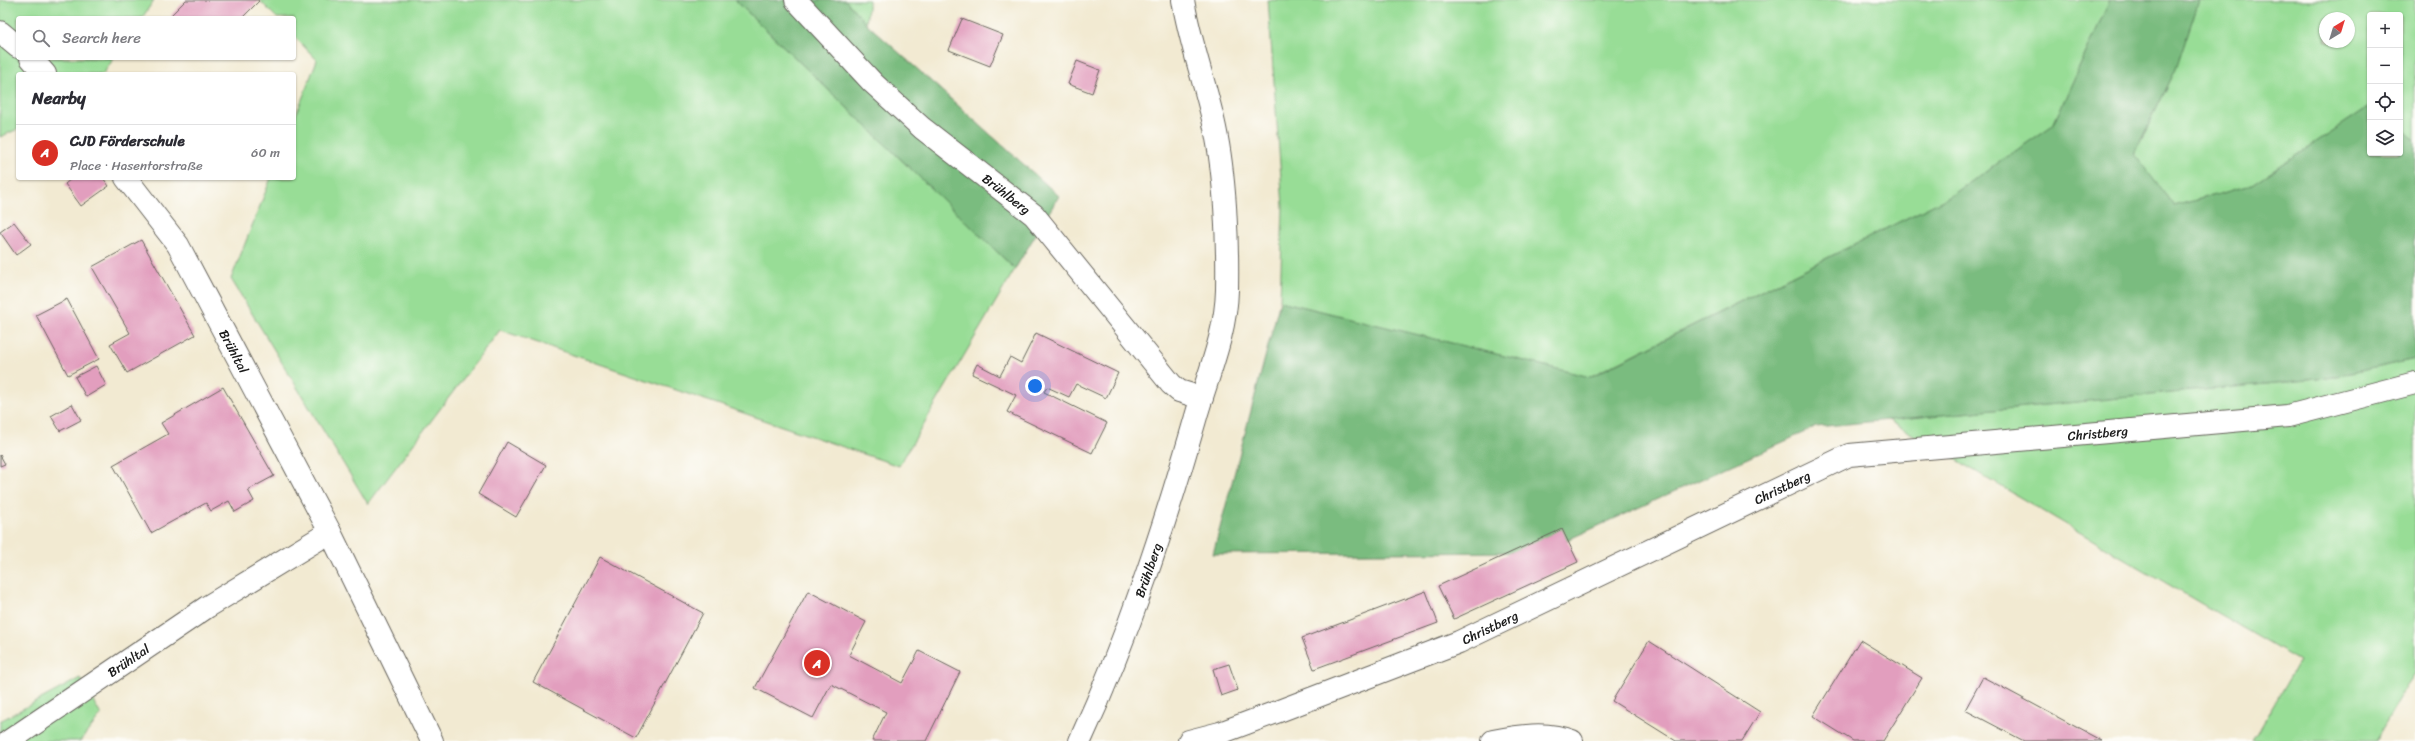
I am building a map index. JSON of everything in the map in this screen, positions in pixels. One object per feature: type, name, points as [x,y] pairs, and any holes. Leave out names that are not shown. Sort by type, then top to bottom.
[{"type":"street","name":"Brühlberg","points":[[796,0],[857,67],[906,113],[1034,215],[1174,386],[1179,391],[1202,398]]},
{"type":"street","name":"Brühlberg","points":[[1084,740],[1162,533],[1223,328],[1227,299],[1227,267],[1221,167],[1217,141],[1183,0]]},
{"type":"street","points":[[0,32],[16,45]]},
{"type":"street","points":[[33,60],[42,72]]},
{"type":"street","name":"Brühltal","points":[[128,180],[178,245],[330,532],[432,741]]},
{"type":"street","name":"Christberg","points":[[1189,741],[1220,733],[1459,642],[1849,455],[2288,416],[2415,383]]},
{"type":"street","name":"Brühltal","points":[[9,741],[207,607],[330,532]]},
{"type":"street","points":[[1493,741],[1538,735],[1557,736],[1572,741]]},
{"type":"green space","points":[[0,0],[154,0],[143,16],[16,16],[16,60],[113,60],[104,72],[16,72],[16,130],[0,137]]},
{"type":"green space","points":[[259,0],[735,0],[1015,269],[899,466],[500,330],[368,504],[231,279],[270,180],[296,180],[296,115],[317,60],[296,38],[296,16],[275,16]]},
{"type":"green space","points":[[735,0],[845,0],[866,23],[1059,196],[1015,269]]},
{"type":"green space","points":[[845,0],[869,0],[866,23]]},
{"type":"green space","points":[[1268,0],[2110,0],[2053,125],[1949,197],[1589,377],[1280,301],[1283,206]]},
{"type":"green space","points":[[2110,0],[2199,0],[2176,69],[2134,154],[2174,206],[2252,185],[2367,108],[2367,156],[2403,156],[2403,130],[2415,140],[2415,359],[2328,378],[1816,427],[1541,552],[1213,554],[1280,301],[1590,377],[1949,197],[2053,125]]},
{"type":"green space","points":[[2199,0],[2415,0],[2415,140],[2403,130],[2403,12],[2367,12],[2367,108],[2252,185],[2174,206],[2134,155],[2176,69]]},
{"type":"green space","points":[[2415,359],[2415,672],[2375,741],[2253,741],[2299,661],[1888,420],[2328,378]]},
{"type":"green space","points":[[80,678],[101,715],[80,741],[0,741],[0,721]]},
{"type":"building","points":[[186,0],[259,1],[244,16],[171,15]]},
{"type":"building","points":[[962,19],[1003,35],[990,66],[949,50]]},
{"type":"building","points":[[1077,61],[1100,70],[1092,93],[1068,84]]},
{"type":"building","points":[[70,180],[104,180],[109,186],[81,206],[65,184]]},
{"type":"building","points":[[14,222],[31,244],[16,255],[0,232]]},
{"type":"building","points":[[141,240],[195,335],[127,373],[110,344],[130,333],[92,267]]},
{"type":"building","points":[[67,299],[99,359],[68,375],[36,315]]},
{"type":"building","points":[[1036,333],[1118,373],[1106,398],[1076,384],[1069,397],[1047,387],[1044,392],[1107,423],[1092,453],[1007,412],[1016,395],[972,374],[977,364],[1000,376],[1010,357],[1021,363]]},
{"type":"building","points":[[96,366],[106,385],[86,397],[75,377]]},
{"type":"building","points":[[223,387],[274,476],[248,490],[254,501],[235,512],[229,501],[211,511],[206,503],[151,533],[113,465],[168,434],[161,423]]},
{"type":"building","points":[[72,404],[81,420],[60,431],[51,416]]},
{"type":"building","points":[[507,442],[546,465],[516,517],[478,494]]},
{"type":"building","points":[[0,455],[5,464],[0,466]]},
{"type":"building","points":[[1562,529],[1578,562],[1454,619],[1438,586]]},
{"type":"building","points":[[600,557],[703,613],[636,738],[533,682]]},
{"type":"building","points":[[808,591],[866,622],[849,655],[902,683],[919,651],[960,672],[926,741],[872,741],[886,712],[831,684],[813,718],[755,688]]},
{"type":"building","points":[[1426,591],[1438,623],[1314,669],[1302,638]]},
{"type":"building","points":[[1860,640],[1922,678],[1883,741],[1853,741],[1813,716]]},
{"type":"building","points":[[1649,641],[1760,712],[1742,741],[1676,741],[1612,701]]},
{"type":"building","points":[[1229,664],[1238,690],[1221,696],[1213,669]]},
{"type":"building","points":[[1983,677],[2102,741],[2024,741],[1965,710]]},
{"type":"place","name":"CJD Förderschule","points":[[817,663]]}]
